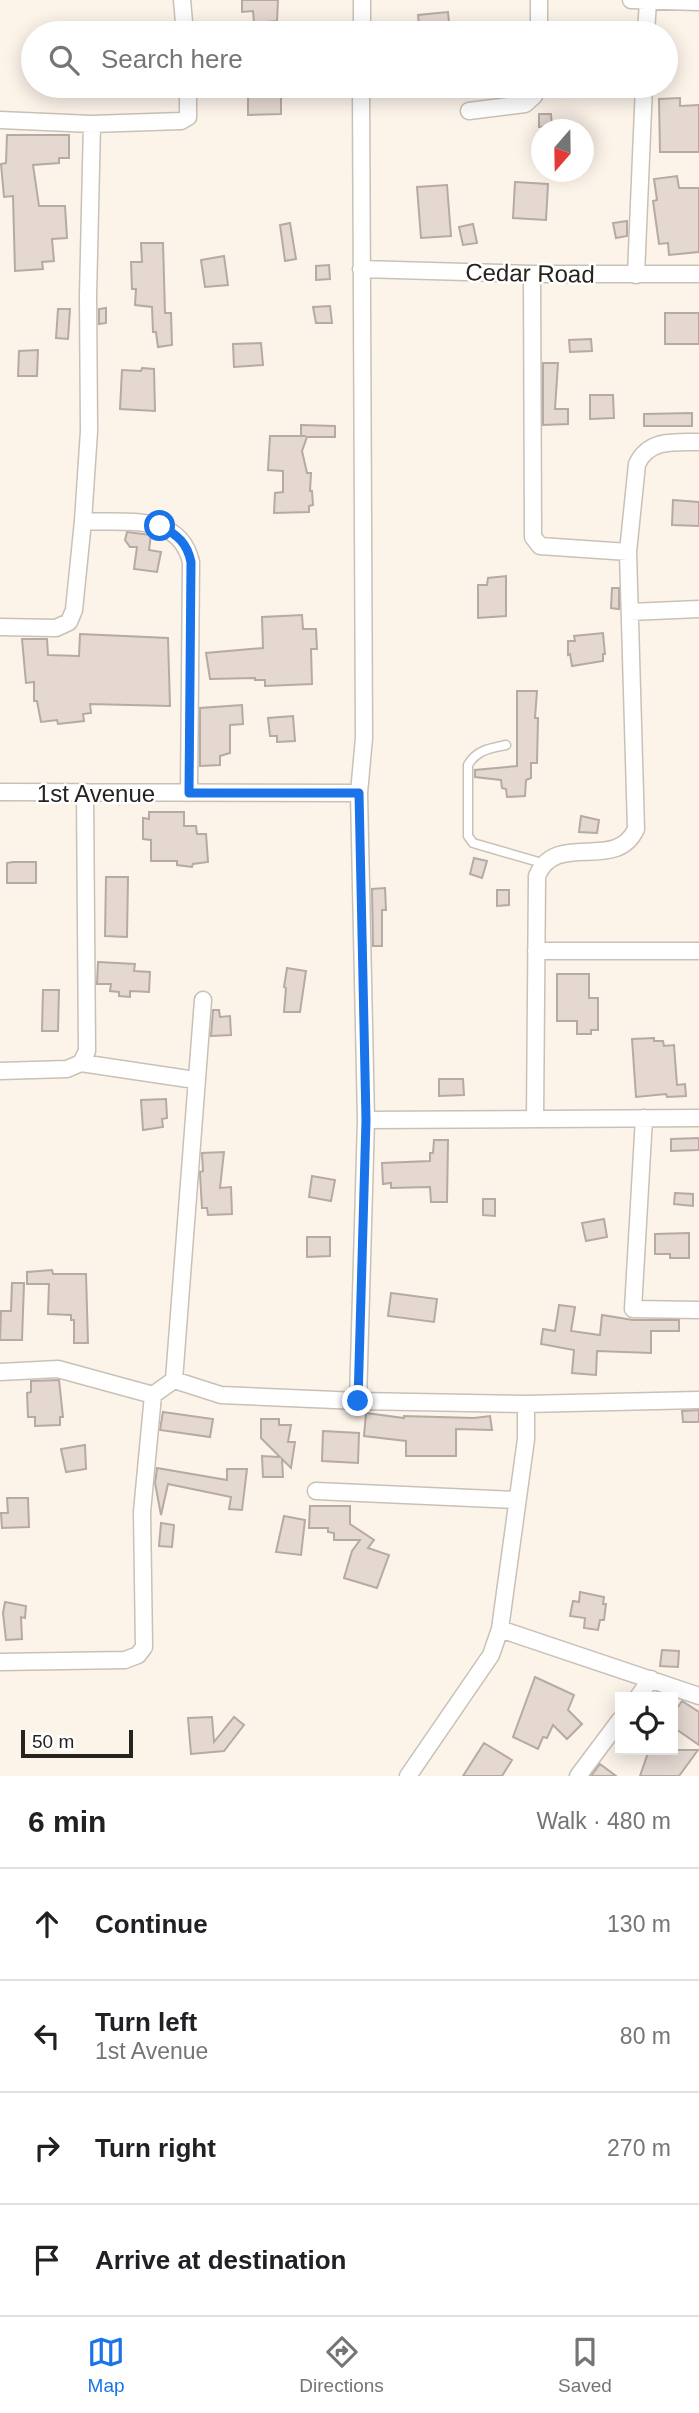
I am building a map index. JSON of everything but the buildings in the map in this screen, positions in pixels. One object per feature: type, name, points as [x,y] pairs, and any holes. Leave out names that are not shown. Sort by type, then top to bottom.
[{"type":"street","points":[[182,0],[184,21]]},
{"type":"street","points":[[362,0],[362,21]]},
{"type":"street","points":[[539,0],[539,21]]},
{"type":"street","points":[[643,21],[639,1],[699,2]]},
{"type":"street","points":[[0,120],[92,124],[181,121],[188,117],[188,98]]},
{"type":"street","points":[[358,1401],[366,1120],[359,793],[364,738],[361,98]]},
{"type":"street","points":[[469,111],[525,104],[532,98]]},
{"type":"street","points":[[636,275],[643,98]]},
{"type":"street","points":[[0,627],[56,628],[69,622],[74,610],[89,431],[88,296],[92,124]]},
{"type":"street","name":"Cedar Road","points":[[361,269],[532,274],[699,274]]},
{"type":"street","points":[[532,274],[533,537],[540,545],[628,552]]},
{"type":"street","points":[[535,1119],[537,876],[542,863],[552,856],[620,848],[631,840],[636,829],[628,552],[637,464],[642,454],[652,446],[699,442]]},
{"type":"street","points":[[83,521],[126,521],[160,526],[176,534],[188,547],[191,562],[189,793]]},
{"type":"street","points":[[630,612],[699,609]]},
{"type":"street","name":"1st Avenue","points":[[0,792],[359,793]]},
{"type":"street","points":[[81,1063],[87,1051],[85,792]]},
{"type":"street","points":[[536,951],[699,951]]},
{"type":"street","points":[[174,1380],[203,1000]]},
{"type":"street","points":[[0,1071],[67,1069],[81,1063],[195,1080]]},
{"type":"street","points":[[644,1118],[633,1309],[699,1310]]},
{"type":"street","points":[[366,1120],[699,1118]]},
{"type":"street","points":[[0,1372],[58,1369],[153,1395]]},
{"type":"street","points":[[0,1662],[125,1660],[138,1655],[144,1647],[142,1512],[153,1395],[174,1380]]},
{"type":"street","points":[[174,1380],[221,1395],[358,1401],[526,1404],[699,1400]]},
{"type":"street","points":[[408,1776],[491,1655],[500,1629],[526,1439],[526,1404]]},
{"type":"street","points":[[316,1491],[517,1500]]},
{"type":"street","points":[[500,1629],[699,1696]]},
{"type":"street","points":[[642,1692],[651,1679]]},
{"type":"street","points":[[578,1776],[615,1727]]},
{"type":"lane","points":[[506,745],[472,756],[468,765],[468,836],[472,843],[542,863]]},
{"type":"route","points":[[160,526],[176,534],[188,547],[191,562],[189,793],[359,793],[366,1120],[358,1401]]}]
